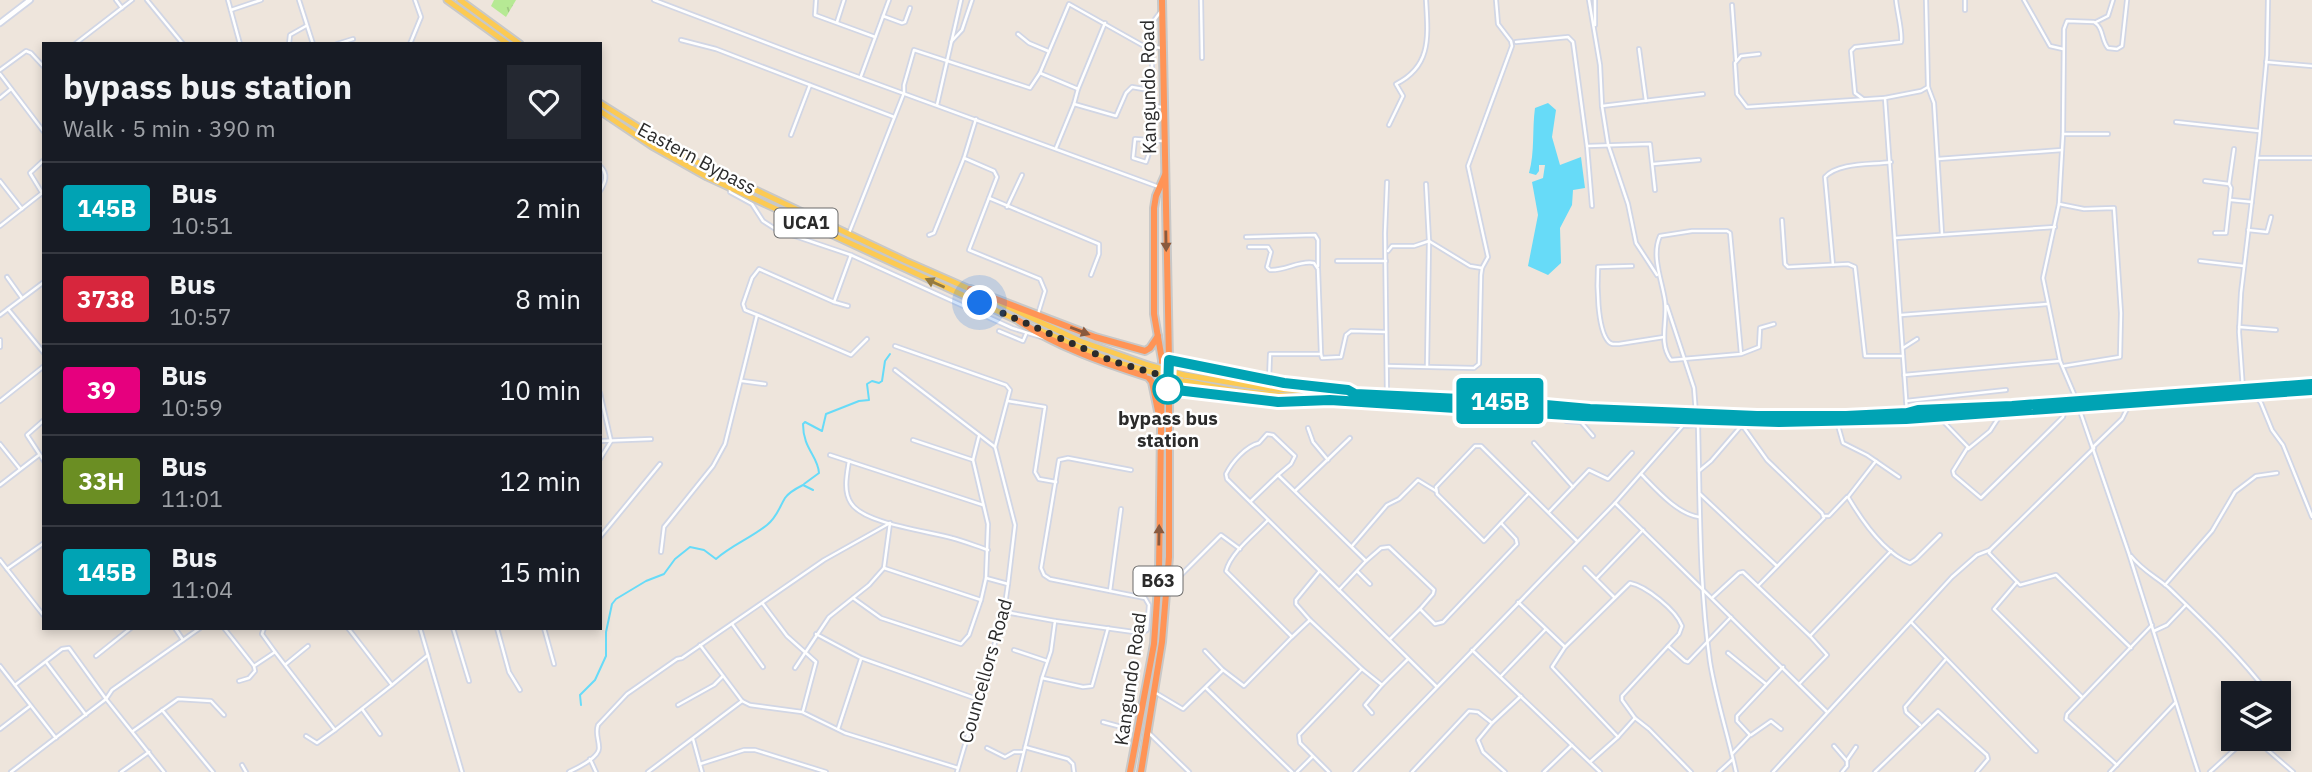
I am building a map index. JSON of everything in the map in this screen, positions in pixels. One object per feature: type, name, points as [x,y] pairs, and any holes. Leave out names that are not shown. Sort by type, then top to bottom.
[{"type":"highway","name":"Kangundo Road","points":[[1141,772],[1156,693],[1168,569],[1169,360],[1162,0]]},
{"type":"highway","name":"Kangundo Road","points":[[1130,772],[1154,641],[1159,571],[1162,360],[1154,314],[1154,208],[1166,173]]},
{"type":"highway","points":[[1155,282],[1162,279],[1166,281]]},
{"type":"highway","points":[[970,289],[1095,337],[1145,351],[1158,336]]},
{"type":"highway","points":[[1019,321],[1050,339],[1103,363],[1151,379],[1160,420]]},
{"type":"highway","points":[[1169,360],[1269,381],[1348,390],[1355,394]]},
{"type":"highway","points":[[1168,389],[1278,402],[1330,400]]},
{"type":"highway","points":[[1159,571],[1168,569]]},
{"type":"highway","points":[[1156,618],[1165,619]]},
{"type":"highway","points":[[1154,641],[1162,642]]},
{"type":"main road","points":[[447,0],[505,42]]},
{"type":"main road","points":[[460,0],[517,42]]},
{"type":"main road","name":"Eastern Bypass","points":[[602,104],[686,157],[1080,341],[1184,375],[1270,392],[1355,394],[1696,414],[1846,416],[2312,384]]},
{"type":"main road","name":"Eastern Bypass","points":[[602,112],[652,146],[707,177],[732,186],[1019,321],[1112,361],[1203,386],[1330,400],[1686,422],[1716,420],[1742,423],[1940,417],[2312,390]]},
{"type":"main road","points":[[834,235],[837,228]]},
{"type":"main road","points":[[1542,413],[1543,405]]},
{"type":"street","points":[[0,23],[30,0]]},
{"type":"street","points":[[116,0],[122,8]]},
{"type":"street","points":[[77,42],[132,0]]},
{"type":"street","points":[[147,0],[181,42]]},
{"type":"street","points":[[228,0],[239,42]]},
{"type":"street","points":[[231,10],[261,0]]},
{"type":"street","points":[[299,0],[312,42]]},
{"type":"street","points":[[411,42],[421,17],[415,0]]},
{"type":"street","points":[[654,0],[1160,187]]},
{"type":"street","points":[[816,0],[813,12],[815,15],[875,37]]},
{"type":"street","points":[[837,22],[844,0]]},
{"type":"street","points":[[860,77],[889,0]]},
{"type":"street","points":[[937,105],[961,0]]},
{"type":"street","points":[[951,42],[962,30],[972,0]]},
{"type":"street","points":[[1063,0],[1142,45],[1163,48]]},
{"type":"street","points":[[1200,0],[1202,58]]},
{"type":"street","points":[[1389,125],[1403,96],[1396,84],[1409,78],[1419,67],[1427,47],[1426,0]]},
{"type":"street","points":[[1387,366],[1474,368],[1479,364],[1482,268],[1488,253],[1468,166],[1512,47],[1511,41],[1498,24],[1496,0]]},
{"type":"street","points":[[1589,0],[1600,65],[1602,106],[1608,144],[1628,204],[1636,243],[1659,278]]},
{"type":"street","points":[[1595,0],[1595,32]]},
{"type":"street","points":[[1863,99],[1855,93],[1851,51],[1855,47],[1901,42],[1896,0]]},
{"type":"street","points":[[1926,0],[1928,87],[1934,103],[1942,234]]},
{"type":"street","points":[[1965,0],[1965,10]]},
{"type":"street","points":[[2024,0],[2050,46],[2063,49]]},
{"type":"street","points":[[2077,401],[2060,361],[2043,278],[2059,204],[2063,134],[2063,49],[2066,22],[2096,22],[2108,16],[2113,0]]},
{"type":"street","points":[[2096,22],[2108,48],[2121,47],[2127,0]]},
{"type":"street","points":[[2243,389],[2239,327],[2266,62],[2268,0]]},
{"type":"street","points":[[849,233],[904,93],[915,50],[1027,88],[1033,87],[1069,4]]},
{"type":"street","points":[[1732,5],[1737,94],[1747,107],[1885,98],[1922,91],[1928,87]]},
{"type":"street","points":[[883,16],[902,23],[905,22],[910,8]]},
{"type":"street","points":[[1162,11],[1153,22],[1152,67],[1147,97],[1151,105],[1151,142],[1147,161],[1134,160],[1135,139],[1151,142],[1166,141]]},
{"type":"street","points":[[1056,149],[1105,23]]},
{"type":"street","points":[[289,42],[290,35],[306,26]]},
{"type":"street","points":[[1018,34],[1028,43],[1048,51]]},
{"type":"street","points":[[1516,42],[1568,37],[1573,42],[1592,206]]},
{"type":"street","points":[[82,38],[85,42]]},
{"type":"street","points":[[343,42],[353,39]]},
{"type":"street","points":[[681,40],[716,48],[894,117]]},
{"type":"street","points":[[1639,49],[1646,101]]},
{"type":"street","points":[[42,64],[32,53],[26,51],[0,72],[42,129]]},
{"type":"street","points":[[1736,60],[1746,55],[1759,54]]},
{"type":"street","points":[[2266,62],[2312,66]]},
{"type":"street","points":[[1152,67],[1164,66]]},
{"type":"street","points":[[1040,74],[1078,89]]},
{"type":"street","points":[[792,135],[810,85]]},
{"type":"street","points":[[1074,104],[1116,116],[1126,93],[1132,88],[1149,90]]},
{"type":"street","points":[[0,99],[11,89]]},
{"type":"street","points":[[1602,106],[1703,93]]},
{"type":"street","points":[[1885,98],[1907,413]]},
{"type":"street","points":[[1151,105],[1164,108]]},
{"type":"street","points":[[929,235],[934,233],[964,158],[976,119]]},
{"type":"street","points":[[2176,122],[2259,131]]},
{"type":"street","points":[[2063,134],[2108,134]]},
{"type":"street","points":[[1587,146],[1648,143],[1651,147],[1655,191]]},
{"type":"street","points":[[2215,233],[2226,233],[2234,149]]},
{"type":"street","points":[[1938,159],[2062,150]]},
{"type":"street","points":[[964,158],[996,174],[970,250],[1040,279],[1045,290],[1038,315]]},
{"type":"street","points":[[2257,159],[2312,158]]},
{"type":"street","points":[[1653,164],[1699,160]]},
{"type":"street","points":[[42,162],[30,173],[42,192]]},
{"type":"street","points":[[1833,265],[1825,177],[1844,168],[1891,162]]},
{"type":"street","points":[[602,167],[606,182],[602,188]]},
{"type":"street","points":[[1007,207],[1021,176]]},
{"type":"street","points":[[0,181],[22,209]]},
{"type":"street","points":[[2205,181],[2230,184]]},
{"type":"street","points":[[1387,182],[1387,396]]},
{"type":"street","points":[[1426,184],[1429,241],[1427,366]]},
{"type":"street","points":[[732,186],[730,192],[752,204],[769,226],[851,256],[1026,334],[1050,339]]},
{"type":"street","points":[[0,226],[42,195]]},
{"type":"street","points":[[989,198],[1098,244],[1099,254],[1091,275]]},
{"type":"street","points":[[2230,200],[2252,202]]},
{"type":"street","points":[[2059,204],[2084,209],[2114,208],[2121,313],[2120,357],[2116,360],[2063,366]]},
{"type":"street","points":[[2248,230],[2267,232],[2271,217]]},
{"type":"street","points":[[1782,220],[1785,264],[1788,267],[1852,265],[1856,270],[1865,356],[1903,356]]},
{"type":"street","points":[[1895,238],[2055,227]]},
{"type":"street","points":[[1696,414],[1694,388],[1659,278],[1660,236],[1692,231],[1728,231],[1741,355]]},
{"type":"street","points":[[1246,237],[1315,234],[1318,240],[1322,358],[1341,357],[1346,335],[1350,331],[1387,332]]},
{"type":"street","points":[[1386,254],[1392,246],[1411,247],[1429,241],[1471,266],[1482,268]]},
{"type":"street","points":[[1249,247],[1268,247],[1270,252],[1267,267],[1270,270],[1283,270],[1305,262],[1314,263],[1318,269]]},
{"type":"street","points":[[834,302],[851,256]]},
{"type":"street","points":[[1337,261],[1386,261]]},
{"type":"street","points":[[2200,261],[2244,266]]},
{"type":"street","points":[[1632,266],[1598,267],[1597,284],[1603,332],[1612,344],[1664,337]]},
{"type":"street","points":[[896,276],[901,267]]},
{"type":"street","points":[[848,306],[757,270],[743,304],[745,310],[851,355],[867,339]]},
{"type":"street","points":[[6,277],[22,299]]},
{"type":"street","points":[[0,315],[42,284]]},
{"type":"street","points":[[1666,303],[1664,337],[1669,359],[1741,355],[1759,347],[1760,328],[1773,324]]},
{"type":"street","points":[[1901,315],[2047,304]]},
{"type":"street","points":[[8,309],[42,351]]},
{"type":"street","points":[[661,552],[664,527],[713,466],[725,444],[757,315]]},
{"type":"street","points":[[2239,327],[2276,330]]},
{"type":"street","points":[[999,331],[1023,341],[1026,334]]},
{"type":"street","points":[[1903,348],[1917,339]]},
{"type":"street","points":[[0,340],[0,347]]},
{"type":"street","points":[[895,346],[1006,384],[1010,390],[1009,401],[995,447],[895,370]]},
{"type":"street","points":[[1269,381],[1270,354],[1321,354]]},
{"type":"street","points":[[1904,375],[2060,361]]},
{"type":"street","points":[[0,401],[42,368]]},
{"type":"street","points":[[742,381],[765,384]]},
{"type":"street","points":[[1906,401],[1962,397],[2006,390]]},
{"type":"street","points":[[2255,395],[2272,430],[2283,445],[2312,517]]},
{"type":"street","points":[[1009,401],[1045,407],[1035,472],[1039,479],[1056,482]]},
{"type":"street","points":[[602,402],[611,441],[602,456]]},
{"type":"street","points":[[1773,772],[1963,566],[1977,555],[1990,550],[2122,419],[2129,402]]},
{"type":"street","points":[[2080,408],[2198,772]]},
{"type":"street","points":[[2002,413],[1990,431],[1968,449],[1953,473],[1981,498],[2054,426],[2063,416],[2065,409]]},
{"type":"street","points":[[1565,415],[1566,421],[1583,423],[1593,436]]},
{"type":"street","points":[[1940,417],[1968,449]]},
{"type":"street","points":[[1355,772],[1615,503],[1686,422],[1698,425],[1716,420]]},
{"type":"street","points":[[42,422],[27,435],[42,459]]},
{"type":"street","points":[[1837,422],[1841,441],[1899,477]]},
{"type":"street","points":[[1699,471],[1742,423],[1767,460],[1823,516],[1829,516],[1848,497],[1876,461]]},
{"type":"street","points":[[1698,425],[1699,517],[1708,641],[1717,694],[1736,772]]},
{"type":"street","points":[[1308,428],[1313,442],[1328,460]]},
{"type":"street","points":[[1250,502],[1291,464],[1295,456],[1273,435],[1267,434],[1259,443],[1254,443],[1244,452],[1226,474],[1227,478],[1250,502],[1319,572],[1436,686]]},
{"type":"street","points":[[853,598],[881,618],[961,644],[969,635],[986,578],[988,550],[988,524],[973,460],[979,436]]},
{"type":"street","points":[[1295,491],[1350,438]]},
{"type":"street","points":[[602,441],[651,439]]},
{"type":"street","points":[[913,440],[973,460]]},
{"type":"street","points":[[1534,443],[1573,487]]},
{"type":"street","points":[[0,444],[20,469]]},
{"type":"street","points":[[1436,491],[1437,486],[1478,445],[1577,541]]},
{"type":"street","name":"Councellors Road","points":[[958,770],[1004,612],[1015,525],[995,447]]},
{"type":"street","points":[[1548,513],[1591,469],[1608,479],[1632,453]]},
{"type":"street","points":[[830,455],[984,505]]},
{"type":"street","points":[[0,485],[39,456]]},
{"type":"street","points":[[1131,470],[1063,458],[1059,460],[1042,572],[1050,579],[1157,601]]},
{"type":"street","points":[[849,461],[846,478],[849,502],[855,509],[870,517],[953,538],[988,550]]},
{"type":"street","points":[[602,535],[660,464]]},
{"type":"street","points":[[2165,585],[2212,531],[2235,492],[2256,476],[2277,473]]},
{"type":"street","points":[[1641,474],[1665,497],[1692,516],[1699,517]]},
{"type":"street","points":[[1278,475],[1366,561]]},
{"type":"street","points":[[1352,546],[1387,505],[1399,499],[1418,480],[1436,491],[1470,530],[1484,541],[1528,494]]},
{"type":"street","points":[[1700,494],[1778,567]]},
{"type":"street","points":[[1848,497],[1855,511],[1891,551],[1906,562],[1913,562],[1940,535]]},
{"type":"street","points":[[1615,503],[1800,682],[1827,712]]},
{"type":"street","points":[[1110,591],[1121,509]]},
{"type":"street","points":[[1759,585],[1823,521],[1823,516]]},
{"type":"street","points":[[1268,520],[1240,549],[1227,566],[1227,572],[1292,637]]},
{"type":"street","points":[[795,668],[829,617],[884,568],[890,523]]},
{"type":"street","points":[[569,772],[598,752],[596,731],[608,713],[627,694],[824,560],[890,523]]},
{"type":"street","points":[[1420,609],[1435,624],[1443,622],[1493,569],[1517,541],[1501,523]]},
{"type":"street","points":[[1597,578],[1643,530]]},
{"type":"street","points":[[1167,589],[1221,535],[1240,549]]},
{"type":"street","points":[[7,569],[42,544]]},
{"type":"street","points":[[1339,590],[1381,548],[1389,547],[1434,590],[1420,609],[1390,639]]},
{"type":"street","points":[[1990,550],[1991,556],[2017,582],[2025,585],[2056,575],[2130,648]]},
{"type":"street","points":[[1810,636],[1891,551]]},
{"type":"street","points":[[2129,554],[2139,568],[2165,585],[2223,641],[2258,681]]},
{"type":"street","points":[[0,560],[42,613]]},
{"type":"street","points":[[884,568],[981,600]]},
{"type":"street","points":[[1585,568],[1614,597]]},
{"type":"street","points":[[1357,570],[1370,584]]},
{"type":"street","points":[[1713,597],[1741,571],[1759,585],[1827,654],[1800,682]]},
{"type":"street","points":[[1319,572],[1296,600],[1296,604],[1381,685]]},
{"type":"street","points":[[986,578],[1008,584]]},
{"type":"street","points":[[2017,582],[1994,609],[2081,697]]},
{"type":"street","points":[[1618,737],[1554,671],[1552,664],[1565,647],[1630,583],[1651,593],[1681,622],[1682,630],[1622,696],[1622,700],[1635,718],[1691,772]]},
{"type":"street","points":[[1004,612],[1146,632],[1148,601]]},
{"type":"street","points":[[1518,602],[1565,647]]},
{"type":"street","points":[[763,604],[775,622],[804,654],[815,660],[803,712]]},
{"type":"street","points":[[2153,631],[2167,625],[2186,605]]},
{"type":"street","points":[[1668,646],[1686,662],[1731,617]]},
{"type":"street","points":[[1205,651],[1241,685],[1247,685],[1310,620]]},
{"type":"street","points":[[1019,772],[1055,621]]},
{"type":"street","points":[[1911,622],[2036,751]]},
{"type":"street","points":[[732,624],[763,667]]},
{"type":"street","points":[[2117,765],[2066,719],[2067,714],[2151,625]]},
{"type":"street","points":[[1042,678],[1083,687],[1092,686],[1108,628]]},
{"type":"street","points":[[96,656],[128,630]]},
{"type":"street","points":[[176,630],[184,641]]},
{"type":"street","points":[[11,772],[106,699],[112,690],[198,630]]},
{"type":"street","points":[[226,630],[254,666],[255,671],[249,678],[239,681]]},
{"type":"street","points":[[263,630],[262,634],[335,730]]},
{"type":"street","points":[[350,630],[392,685]]},
{"type":"street","points":[[422,630],[462,772]]},
{"type":"street","points":[[454,630],[469,681]]},
{"type":"street","points":[[498,630],[509,672],[520,690]]},
{"type":"street","points":[[545,630],[554,664]]},
{"type":"street","points":[[1501,677],[1545,630]]},
{"type":"street","points":[[816,634],[861,658],[977,699]]},
{"type":"street","points":[[700,645],[742,701],[750,705],[803,712],[838,729],[958,770]]},
{"type":"street","points":[[286,664],[308,646]]},
{"type":"street","points":[[15,685],[62,649],[72,650],[106,699],[164,772]]},
{"type":"street","points":[[1014,650],[1047,662]]},
{"type":"street","points":[[1472,650],[1600,772]]},
{"type":"street","points":[[254,666],[275,652]]},
{"type":"street","points":[[1728,653],[1766,684]]},
{"type":"street","points":[[306,736],[317,743],[428,655]]},
{"type":"street","points":[[838,729],[861,658]]},
{"type":"street","points":[[1372,713],[1366,709],[1366,703],[1409,658]]},
{"type":"street","points":[[1921,726],[1906,712],[1905,707],[1946,659]]},
{"type":"street","points":[[46,662],[86,715]]},
{"type":"street","points":[[0,666],[56,738]]},
{"type":"street","points":[[1750,736],[1737,721],[1737,716],[1783,667]]},
{"type":"street","points":[[1329,772],[1300,743],[1299,735],[1362,669]]},
{"type":"street","points":[[1156,693],[1183,709],[1223,670]]},
{"type":"street","points":[[678,705],[714,685],[723,676]]},
{"type":"street","points":[[1206,688],[1292,772]]},
{"type":"street","points":[[1505,772],[1483,752],[1478,740],[1521,695]]},
{"type":"street","points":[[133,731],[178,699],[204,699],[214,703],[224,715]]},
{"type":"street","points":[[648,772],[742,701]]},
{"type":"street","points":[[2110,772],[2176,702]]},
{"type":"street","points":[[0,729],[30,706]]},
{"type":"street","points":[[362,709],[380,734]]},
{"type":"street","points":[[162,710],[213,772]]},
{"type":"street","points":[[1412,772],[1468,711],[1478,712],[1492,723]]},
{"type":"street","points":[[1875,772],[1936,712],[1941,712],[1987,755],[1988,759],[1977,772]]},
{"type":"street","points":[[1590,762],[1635,718]]},
{"type":"street","points":[[1719,772],[1750,736],[1771,721],[1781,729]]},
{"type":"street","points":[[1103,722],[1129,729]]},
{"type":"street","points":[[1149,733],[1189,772]]},
{"type":"street","points":[[693,739],[702,772]]},
{"type":"street","points":[[1544,772],[1572,745]]},
{"type":"street","points":[[1834,746],[1847,760]]},
{"type":"street","points":[[1025,747],[1068,759],[1073,764],[1073,772]]},
{"type":"street","points":[[1842,772],[1856,747]]},
{"type":"street","points":[[987,748],[1005,757],[1024,752]]},
{"type":"street","points":[[700,764],[744,750],[755,750],[826,772]]},
{"type":"street","points":[[2210,772],[2233,751]]},
{"type":"street","points":[[2269,751],[2293,772]]},
{"type":"street","points":[[121,772],[149,752]]},
{"type":"street","points":[[1297,772],[1313,756]]},
{"type":"street","points":[[590,759],[596,772]]},
{"type":"street","points":[[242,765],[246,772]]},
{"type":"street","points":[[1360,767],[1365,772]]},
{"type":"street","points":[[1683,772],[1687,768]]},
{"type":"green space","points":[[494,0],[516,0],[506,17],[491,6]]},
{"type":"water","points":[[1548,103],[1556,110],[1552,137],[1560,165],[1581,157],[1585,188],[1573,190],[1572,205],[1560,228],[1561,263],[1548,275],[1528,266],[1538,215],[1532,182],[1543,178],[1545,165],[1539,165],[1536,175],[1529,173],[1535,108]]},
{"type":"waterway","points":[[804,484],[819,473],[805,440],[803,424],[805,422],[822,431],[826,414],[859,401],[869,400],[867,384],[882,381],[885,361],[890,354]]},
{"type":"waterway","points":[[581,705],[580,695],[595,680],[606,656],[606,632],[612,604],[616,599],[646,581],[664,574],[675,559],[690,547],[704,550],[716,559],[767,525],[791,492],[803,485],[813,490]]},
{"type":"bus line","name":"145B","points":[[2312,384],[1846,416],[1696,414],[1355,394],[1348,390],[1284,383],[1169,360],[1168,389],[1278,402],[1330,400],[1583,416],[1779,422],[1906,419],[2312,390]]},
{"type":"place","name":"bypass bus station","points":[[1168,389]]},
{"type":"route","points":[[980,303],[1112,361],[1164,376],[1168,389]]}]
